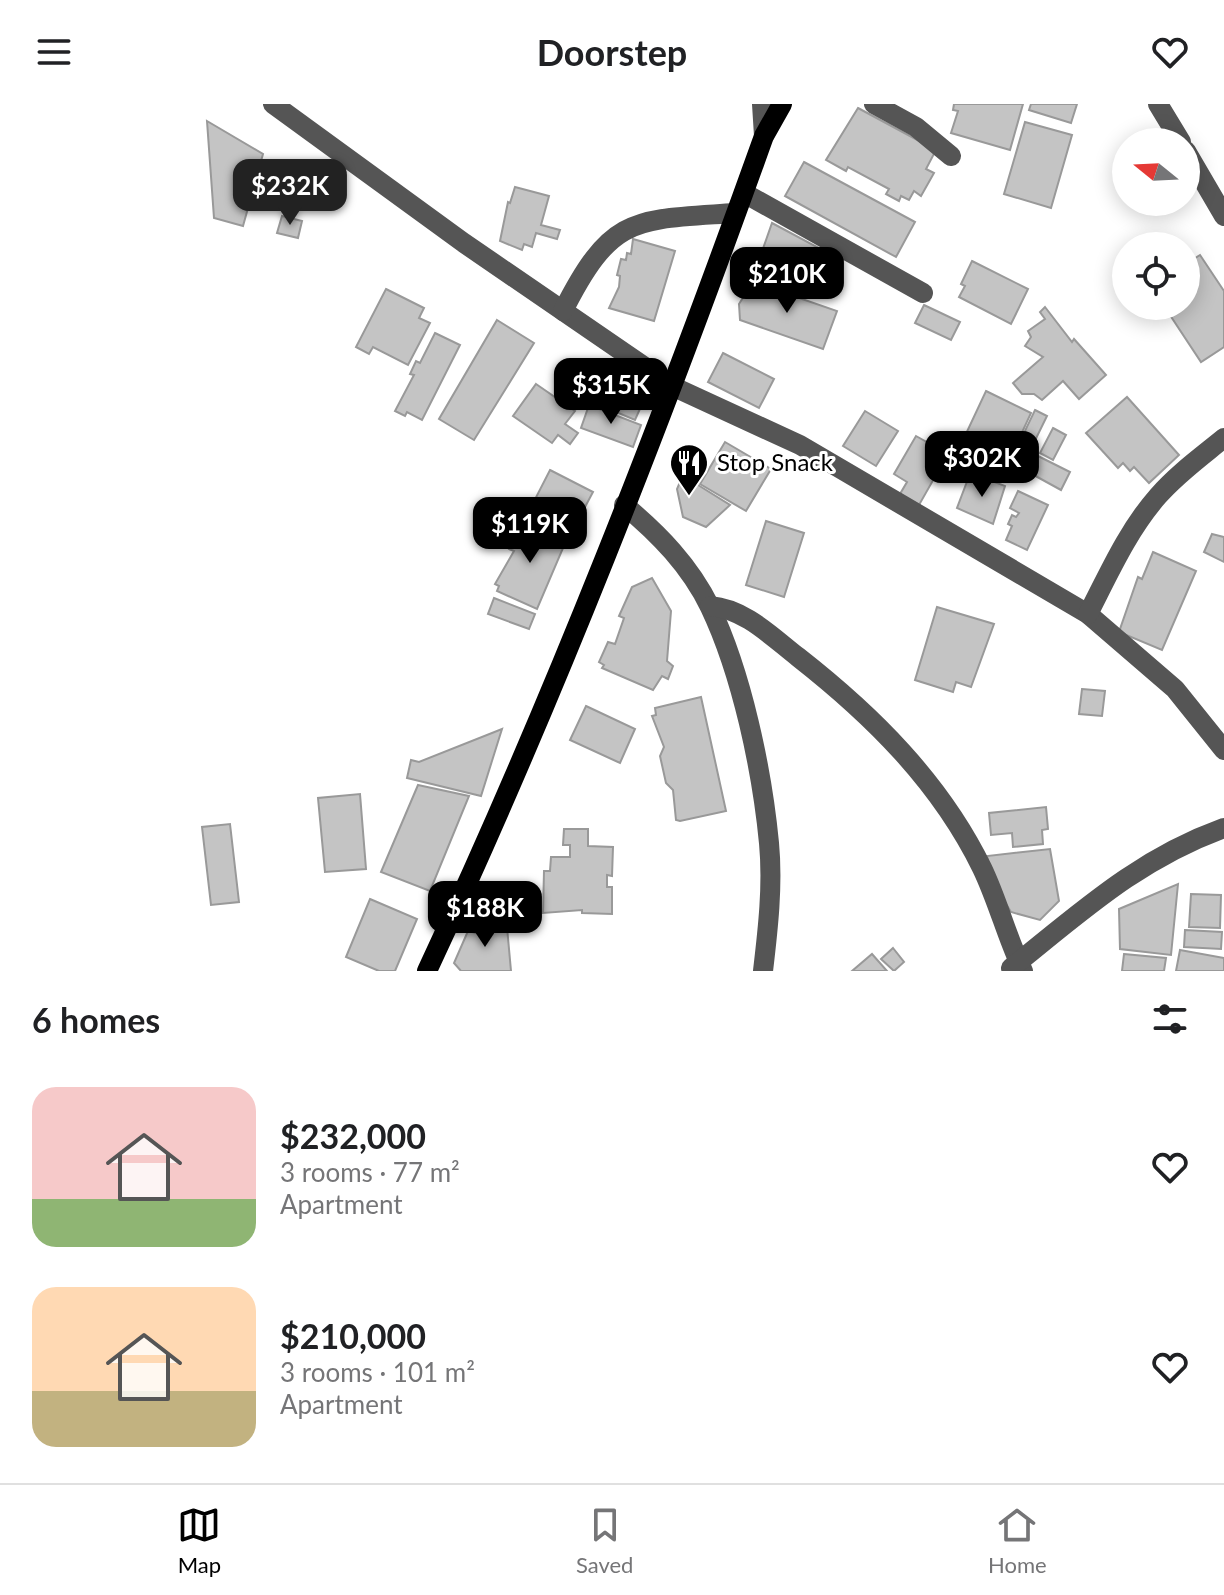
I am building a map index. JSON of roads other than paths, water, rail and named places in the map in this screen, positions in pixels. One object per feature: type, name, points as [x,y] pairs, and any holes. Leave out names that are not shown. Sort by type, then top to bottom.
[{"type":"main road","points":[[427,971],[495,818],[674,387],[764,136],[782,104]]},
{"type":"street","points":[[273,104],[674,387],[800,445],[1088,614],[1175,689],[1224,750]]},
{"type":"street","points":[[762,104],[764,136]]},
{"type":"street","points":[[874,104],[916,127],[951,156]]},
{"type":"street","points":[[1158,104],[1173,128]]},
{"type":"street","points":[[1200,175],[1224,216]]},
{"type":"street","points":[[744,193],[923,293]]},
{"type":"street","points":[[563,311],[585,267],[612,236],[662,218],[735,213]]},
{"type":"street","points":[[1088,614],[1121,547],[1160,493],[1224,438]]},
{"type":"street","points":[[624,505],[656,532],[684,565],[710,606],[740,695],[769,845],[769,921],[763,971]]},
{"type":"street","points":[[710,606],[731,608],[767,632],[862,708],[915,766],[942,801],[982,868],[1016,968],[1123,877],[1166,851],[1224,828]]},
{"type":"place","name":"Stop Snack","points":[[689,497]]}]
